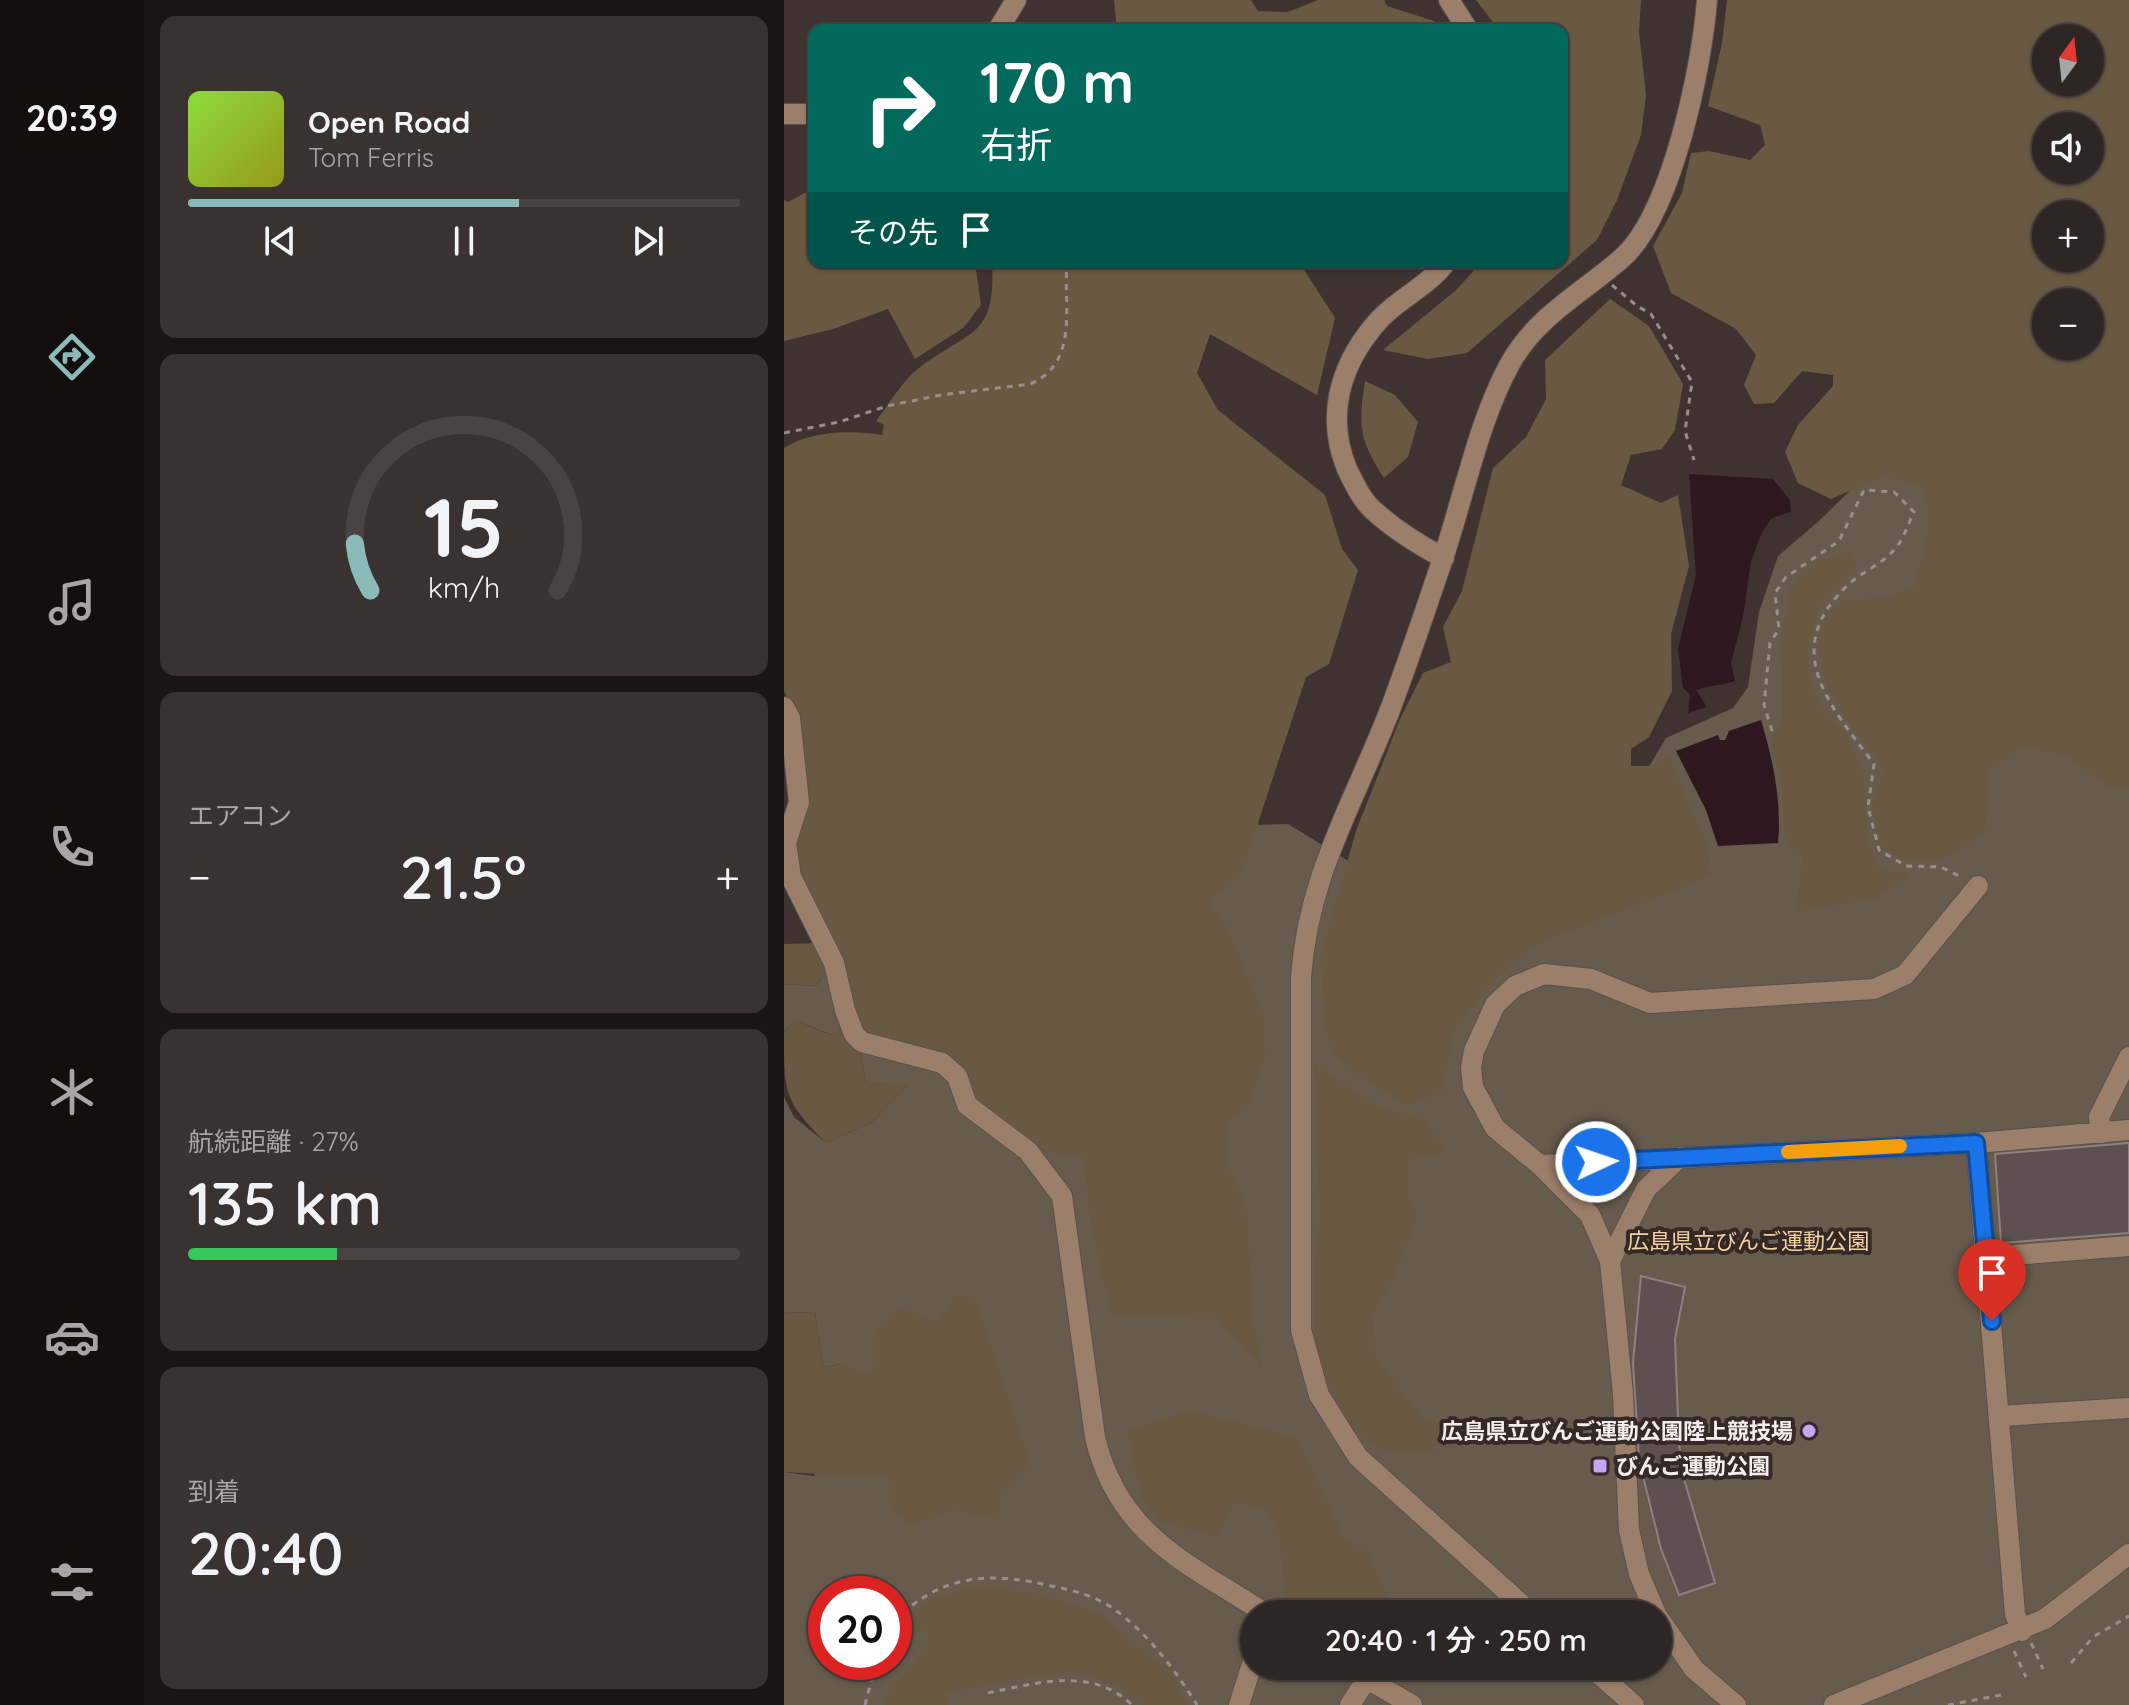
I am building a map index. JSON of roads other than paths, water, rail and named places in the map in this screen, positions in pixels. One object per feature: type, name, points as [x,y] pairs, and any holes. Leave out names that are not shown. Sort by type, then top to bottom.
[{"type":"street","points":[[1002,24],[1016,0]]},
{"type":"street","points":[[1449,0],[1464,24]]},
{"type":"street","points":[[1516,1600],[1358,1457],[1319,1395],[1301,1330],[1301,977],[1304,933],[1325,861],[1388,716],[1444,558],[1491,409],[1511,362],[1539,324],[1624,257],[1658,207],[1675,156],[1704,43],[1707,0]]},
{"type":"street","points":[[784,114],[808,114]]},
{"type":"street","points":[[1439,268],[1375,323],[1352,355],[1336,403],[1335,427],[1356,489],[1371,509],[1416,543],[1444,558]]},
{"type":"street","points":[[784,707],[790,718],[799,802],[786,843],[791,877],[834,963],[854,1034],[862,1042],[874,1046],[942,1063],[957,1076],[967,1105],[1028,1151],[1047,1173],[1062,1196],[1095,1437],[1103,1471],[1123,1506],[1153,1539],[1245,1600]]},
{"type":"street","points":[[1650,1600],[1639,1574],[1629,1530],[1623,1394],[1610,1261],[1590,1215],[1540,1165],[1495,1128],[1473,1087],[1471,1067],[1480,1033],[1495,1005],[1515,986],[1544,974],[1591,979],[1650,1003],[1874,989],[1905,975],[1978,886]]},
{"type":"street","points":[[2101,1133],[2099,1117],[2129,1057]]},
{"type":"street","points":[[1540,1165],[1976,1143],[2129,1130]]},
{"type":"street","points":[[1976,1143],[1988,1257],[2015,1614],[2027,1639]]},
{"type":"street","points":[[1610,1261],[1646,1189],[1680,1157]]},
{"type":"street","points":[[1988,1257],[2129,1246]]},
{"type":"street","points":[[2000,1416],[2129,1408]]},
{"type":"street","points":[[1834,1705],[2027,1639],[2045,1619],[2091,1587],[2129,1554]]},
{"type":"street","points":[[1672,1637],[1694,1669],[1736,1705]]},
{"type":"street","points":[[1239,1705],[1247,1680]]},
{"type":"street","points":[[1350,1705],[1366,1680],[1412,1705]]},
{"type":"street","points":[[1606,1680],[1634,1705]]},
{"type":"place","name":"広島県立びんご運動公園陸上競技場","points":[[1809,1431]]},
{"type":"place","name":"びんご運動公園","points":[[1600,1466]]},
{"type":"park label","name":"広島県立びんご運動公園","points":[[1748,1241]]}]
